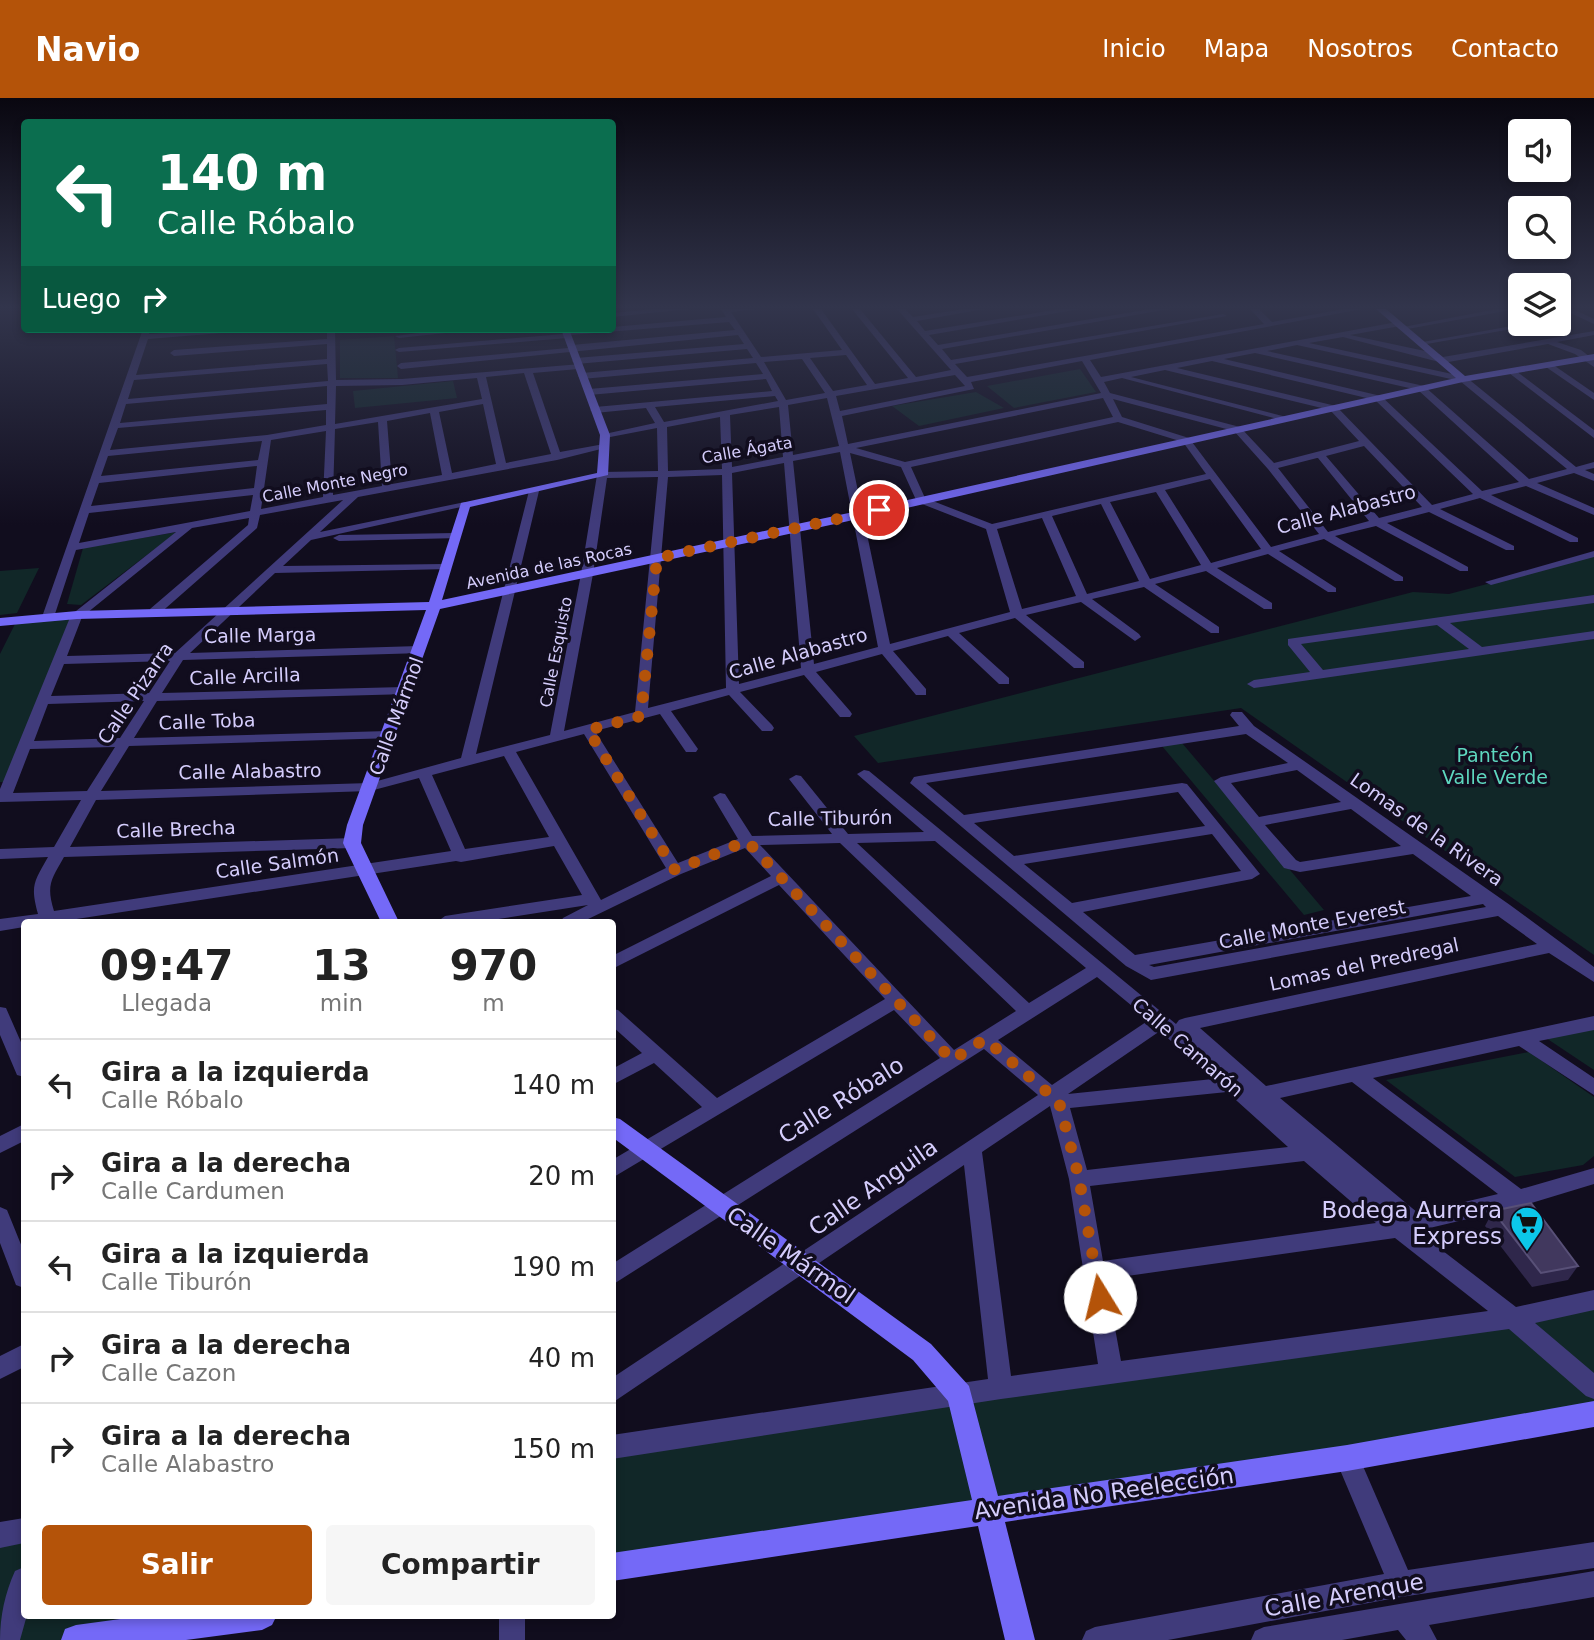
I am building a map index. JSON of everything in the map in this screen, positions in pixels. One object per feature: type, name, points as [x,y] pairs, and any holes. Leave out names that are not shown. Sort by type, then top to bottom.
[{"type":"street","points":[[48,617],[128,381]]},
{"type":"street","points":[[120,402],[332,383],[416,381]]},
{"type":"street","points":[[482,381],[502,467]]},
{"type":"street","points":[[531,381],[557,457]]},
{"type":"street","name":"Calle Esquisto","points":[[556,737],[587,574],[602,475],[604,441],[585,381]]},
{"type":"street","points":[[589,392],[713,381]]},
{"type":"street","points":[[771,381],[783,403],[808,671],[845,715]]},
{"type":"street","points":[[822,381],[831,395],[837,414],[885,649],[921,692]]},
{"type":"street","points":[[869,381],[873,387]]},
{"type":"street","name":"Calle Monte Negro","points":[[72,548],[557,457],[604,441],[662,427],[908,381]]},
{"type":"street","points":[[964,381],[967,384]]},
{"type":"street","points":[[837,414],[981,381]]},
{"type":"street","points":[[1100,381],[1118,419]]},
{"type":"street","points":[[1137,381],[1284,418]]},
{"type":"street","points":[[1221,381],[1333,408],[1428,507],[1510,548]]},
{"type":"street","points":[[1306,381],[1378,398],[1478,493],[1574,540]]},
{"type":"street","points":[[1390,381],[1421,388],[1526,482],[1594,512]]},
{"type":"street","name":"Avenida de las Rocas","points":[[0,622],[154,612],[434,606],[510,592],[1454,381]]},
{"type":"street","points":[[1465,381],[1573,469],[1594,478]]},
{"type":"street","points":[[1525,381],[1594,435]]},
{"type":"street","points":[[1571,381],[1594,397]]},
{"type":"street","points":[[328,499],[329,407],[332,383]]},
{"type":"street","points":[[595,410],[777,393]]},
{"type":"street","points":[[1107,395],[1237,429],[1272,467],[1325,535],[1399,579]]},
{"type":"street","name":"Calle Ágata","points":[[309,538],[602,475],[727,471],[1107,395]]},
{"type":"street","points":[[103,454],[267,438],[487,401]]},
{"type":"street","points":[[641,716],[663,475],[662,427],[649,405]]},
{"type":"street","points":[[112,426],[329,407]]},
{"type":"street","points":[[433,411],[448,477]]},
{"type":"street","points":[[725,415],[733,692],[767,728]]},
{"type":"street","points":[[383,419],[387,488]]},
{"type":"street","points":[[844,448],[905,465],[1118,419],[1186,440],[1268,549],[1332,590]]},
{"type":"street","points":[[154,612],[253,526],[267,438]]},
{"type":"street","points":[[1272,467],[1367,442]]},
{"type":"street","points":[[1321,456],[1375,521],[1464,569]]},
{"type":"street","points":[[94,480],[262,463]]},
{"type":"street","points":[[905,465],[921,500],[991,527],[1160,490],[1214,475]]},
{"type":"street","name":"Calle Alabastro","points":[[2,797],[370,787],[1017,614],[1146,583],[1478,493],[1594,465]]},
{"type":"street","points":[[1160,490],[1208,566],[1268,606]]},
{"type":"street","points":[[85,510],[259,491]]},
{"type":"street","points":[[467,761],[534,491]]},
{"type":"street","name":"Calle Pizarra","points":[[48,919],[41,884],[92,794],[179,656],[355,494]]},
{"type":"street","points":[[1105,502],[1146,583],[1215,629]]},
{"type":"street","name":"Calle Mármol","points":[[352,843],[355,825],[419,650],[465,505]]},
{"type":"street","points":[[1046,515],[1083,598],[1135,637]]},
{"type":"street","points":[[2,797],[27,745],[77,615],[188,527]]},
{"type":"street","points":[[991,527],[1017,614],[1080,665]]},
{"type":"street","points":[[309,538],[455,536]]},
{"type":"street","points":[[1491,582],[1594,554]]},
{"type":"street","points":[[275,569],[445,567]]},
{"type":"street","points":[[1319,674],[1292,642],[1594,599]]},
{"type":"street","points":[[1440,621],[1478,650]]},
{"type":"street","points":[[951,632],[1004,681]]},
{"type":"street","points":[[1254,684],[1594,635]]},
{"type":"street","name":"Calle Marga","points":[[60,660],[419,650]]},
{"type":"street","name":"Calle Arcilla","points":[[44,700],[404,691]]},
{"type":"street","points":[[664,710],[691,749]]},
{"type":"street","name":"Lomas de la Rivera","points":[[1237,715],[1249,729],[1594,976]]},
{"type":"street","name":"Calle Monte Everest","points":[[1249,729],[919,780],[917,783],[1132,962],[1146,972],[1157,975],[1504,909]]},
{"type":"street","points":[[588,730],[675,870]]},
{"type":"street","name":"Calle Toba","points":[[27,745],[388,735]]},
{"type":"street","points":[[469,919],[594,903],[508,751]]},
{"type":"street","points":[[1301,765],[1221,781],[1294,866],[1417,848]]},
{"type":"street","points":[[424,773],[461,857]]},
{"type":"street","name":"Calle Camarón","points":[[864,774],[1161,1021],[1308,1153],[1407,1226],[1594,1388]]},
{"type":"street","points":[[796,779],[843,838],[1028,1012]]},
{"type":"street","points":[[960,820],[1182,788],[1252,874],[1071,909]]},
{"type":"street","points":[[720,797],[747,841],[952,1060]]},
{"type":"street","points":[[1254,822],[1355,804]]},
{"type":"street","points":[[1013,861],[1216,829]]},
{"type":"street","name":"Calle Tiburón","points":[[573,919],[594,903],[747,841],[941,836]]},
{"type":"street","name":"Calle Salmón","points":[[55,919],[559,840]]},
{"type":"street","points":[[352,843],[388,919]]},
{"type":"street","name":"Calle Brecha","points":[[0,854],[352,843]]},
{"type":"street","points":[[616,961],[780,878]]},
{"type":"street","name":"Calle Monte Everest","points":[[1132,962],[1488,898]]},
{"type":"street","name":"Calle Salmón","points":[[0,925],[21,923]]},
{"type":"street","name":"Lomas del Predregal","points":[[1262,1094],[1185,1025],[1553,946]]},
{"type":"street","name":"Calle Róbalo","points":[[616,1273],[720,1205],[1097,969]]},
{"type":"street","points":[[616,1168],[897,1000]]},
{"type":"street","points":[[0,1013],[21,1056]]},
{"type":"street","points":[[616,1018],[716,1108]]},
{"type":"street","name":"Calle Anguila","points":[[616,1389],[972,1148],[1056,1099],[1161,1021]]},
{"type":"street","points":[[1262,1094],[1594,1023]]},
{"type":"street","points":[[985,1039],[1056,1099],[1079,1178],[1111,1372]]},
{"type":"street","points":[[1522,1039],[1594,1088]]},
{"type":"street","points":[[616,1076],[657,1053]]},
{"type":"street","points":[[1355,1074],[1518,1198]]},
{"type":"street","points":[[1056,1099],[1230,1084]]},
{"type":"street","points":[[1262,1094],[1407,1226]]},
{"type":"street","name":"Calle Mármol","points":[[616,1128],[922,1352],[960,1395]]},
{"type":"street","points":[[0,1145],[21,1134]]},
{"type":"street","points":[[972,1148],[1001,1388]]},
{"type":"street","points":[[1079,1178],[1308,1153]]},
{"type":"street","points":[[1096,1271],[1407,1226],[1518,1198],[1594,1175]]},
{"type":"street","points":[[0,1216],[21,1270]]},
{"type":"street","points":[[616,1446],[1111,1372],[1513,1318],[1594,1300]]},
{"type":"street","points":[[0,1368],[21,1357]]},
{"type":"street","points":[[960,1395],[1020,1640]]},
{"type":"street","name":"Avenida No Reelección","points":[[616,1566],[1347,1458],[1594,1414]]},
{"type":"street","points":[[1347,1458],[1401,1584]]},
{"type":"street","points":[[0,1535],[21,1532]]},
{"type":"street","name":"Calle Arenque","points":[[1095,1640],[1401,1584],[1594,1555]]},
{"type":"street","name":"Calle Arenque","points":[[1264,1640],[1594,1584]]},
{"type":"street","points":[[7,1640],[21,1591]]},
{"type":"street","points":[[1403,1616],[1424,1640]]},
{"type":"street","points":[[76,1640],[232,1619]]},
{"type":"street","points":[[512,1619],[512,1640]]},
{"type":"green space","points":[[453,381],[457,398],[355,408],[353,391]]},
{"type":"green space","points":[[1015,381],[1088,381],[1096,392],[1014,408],[987,386]]},
{"type":"green space","points":[[976,392],[1004,408],[919,426],[892,406]]},
{"type":"green space","points":[[177,532],[81,605],[67,604],[83,548]]},
{"type":"green space","name":"Panteón Valle Verde","points":[[1594,556],[1594,955],[1241,708],[878,763],[854,736],[1413,592],[1449,594]]},
{"type":"green space","points":[[39,568],[17,613],[0,615],[0,571]]},
{"type":"green space","points":[[70,619],[5,782],[0,782],[0,654],[15,624]]},
{"type":"green space","points":[[1182,743],[1324,910],[1304,915],[1162,746]]},
{"type":"green space","points":[[1594,1027],[1594,1070],[1546,1038]]},
{"type":"green space","points":[[1529,1052],[1594,1097],[1594,1156],[1583,1165],[1515,1177],[1386,1080]]},
{"type":"green space","points":[[1594,1300],[1594,1414],[616,1564],[616,1445]]},
{"type":"green space","points":[[21,1532],[21,1619],[237,1619],[95,1640],[0,1640],[0,1536]]},
{"type":"building","points":[[1531,1203],[1578,1266],[1541,1273],[1493,1211]]},
{"type":"place","name":"Bodega Aurrera Express","points":[[1527,1253]]},
{"type":"route","points":[[879,510],[657,558],[641,716],[588,730],[675,870],[747,841],[952,1060],[985,1039],[1059,1102],[1079,1178],[1100,1297]]}]
